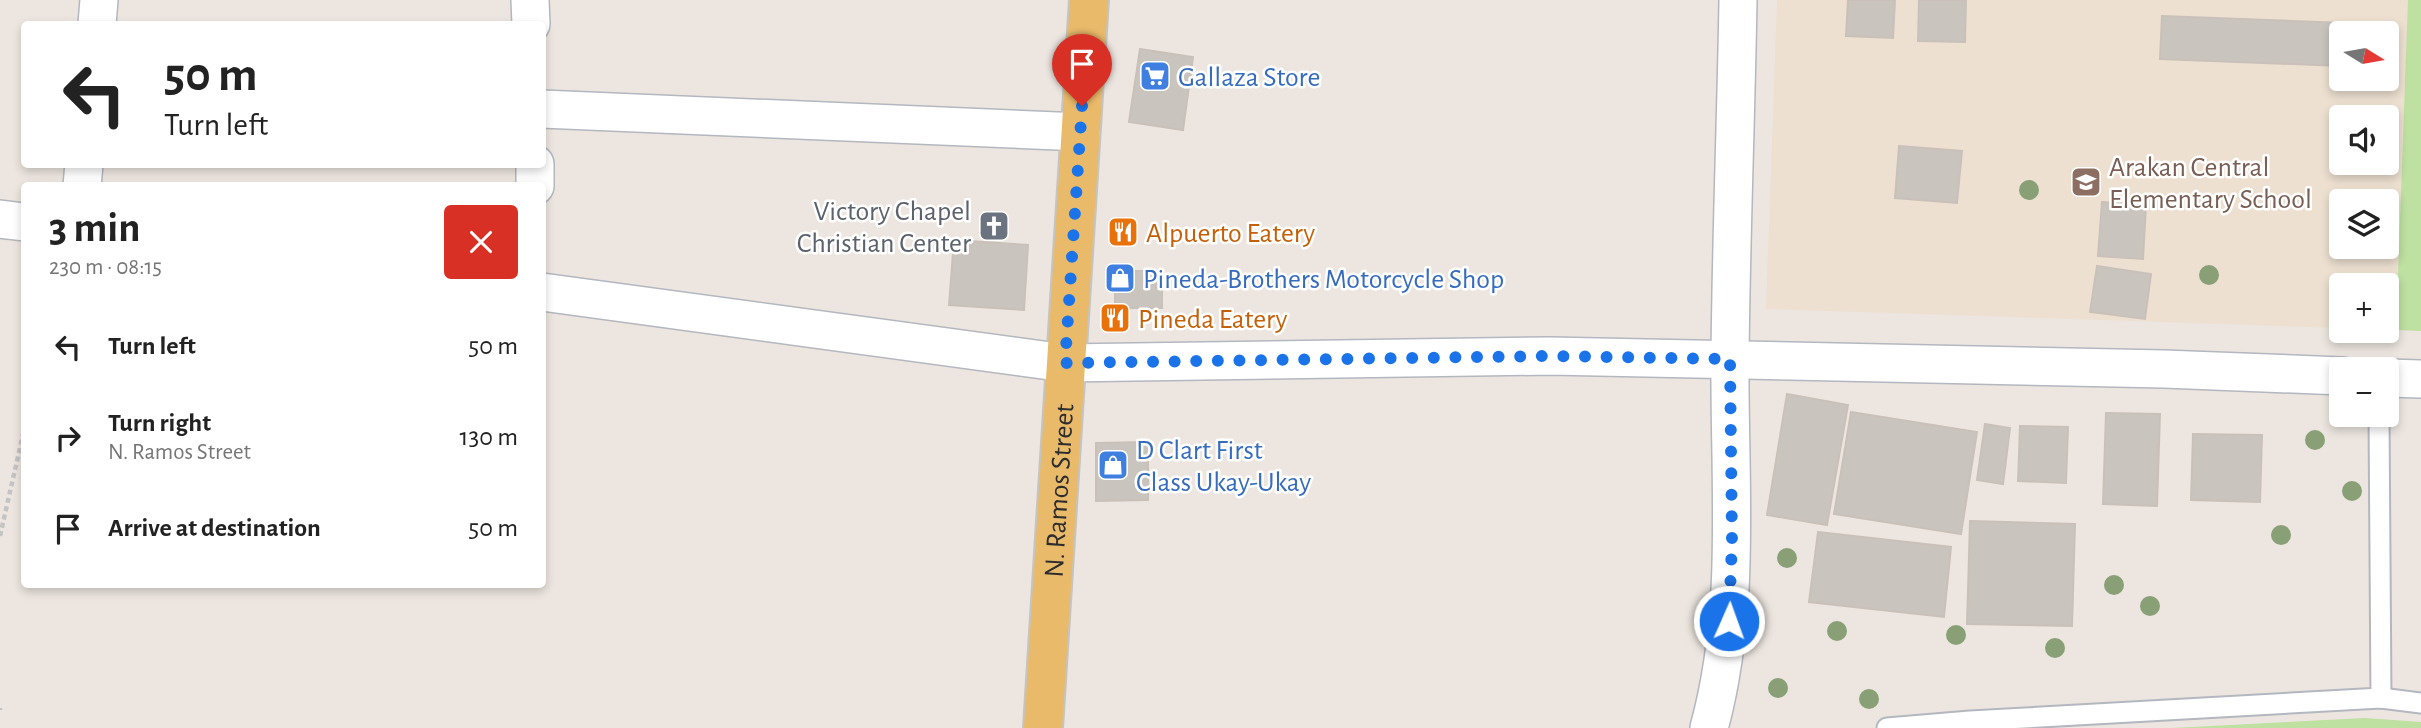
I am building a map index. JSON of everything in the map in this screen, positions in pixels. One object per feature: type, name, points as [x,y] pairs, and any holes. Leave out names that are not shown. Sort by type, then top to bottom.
[{"type":"main road","name":"N. Ramos Street","points":[[1043,728],[1089,0]]},
{"type":"street","points":[[97,21],[99,0]]},
{"type":"street","points":[[530,0],[531,21]]},
{"type":"street","points":[[1709,728],[1718,695],[1729,621],[1732,541],[1730,359],[1738,0]]},
{"type":"street","points":[[546,109],[1080,132]]},
{"type":"street","points":[[0,219],[21,222]]},
{"type":"street","points":[[546,293],[1065,363],[1550,356],[2164,369],[2329,375]]},
{"type":"street","points":[[2399,378],[2421,379]]},
{"type":"lane","points":[[2379,427],[2381,698]]},
{"type":"lane","points":[[1887,728],[2381,698],[2421,704]]},
{"type":"path","points":[[0,536],[21,443]]},
{"type":"shaded area","name":"Arakan Central Elementary School","points":[[1777,0],[2408,0],[2399,248],[2399,189],[2329,189],[2329,259],[2399,259],[2398,273],[2329,273],[2329,328],[1766,309]]},
{"type":"green space","points":[[2408,0],[2421,0],[2421,331],[2399,330],[2399,248]]},
{"type":"green space","points":[[2365,718],[2421,722],[2421,728],[2172,728]]},
{"type":"building","points":[[1848,0],[1895,0],[1893,38],[1846,36]]},
{"type":"building","points":[[1919,0],[1966,0],[1965,42],[1918,41]]},
{"type":"building","points":[[2162,16],[2329,22],[2329,66],[2160,59]]},
{"type":"building","points":[[1140,49],[1193,57],[1183,130],[1129,122]]},
{"type":"building","points":[[1899,146],[1962,151],[1957,203],[1895,198]]},
{"type":"building","points":[[2102,202],[2146,205],[2143,259],[2098,256]]},
{"type":"building","points":[[954,240],[1028,245],[1024,310],[949,305]]},
{"type":"building","points":[[2097,266],[2151,274],[2145,319],[2090,312]]},
{"type":"building","points":[[1115,271],[1162,271],[1162,308],[1115,308]]},
{"type":"building","points":[[1787,394],[1848,405],[1827,525],[1767,515]]},
{"type":"building","points":[[1851,412],[1977,432],[1961,534],[1834,514]]},
{"type":"building","points":[[2106,413],[2160,414],[2157,506],[2103,504]]},
{"type":"building","points":[[1985,424],[2010,428],[2003,484],[1977,480]]},
{"type":"building","points":[[2020,426],[2068,427],[2066,483],[2018,481]]},
{"type":"building","points":[[2193,434],[2262,435],[2260,502],[2191,500]]},
{"type":"building","points":[[1148,442],[1148,500],[1096,501],[1096,443]]},
{"type":"building","points":[[1970,521],[2075,524],[2072,626],[1967,624]]},
{"type":"building","points":[[1818,532],[1951,547],[1944,617],[1809,602]]},
{"type":"place","name":"Gallaza Store","points":[[1155,76]]},
{"type":"place","name":"Arakan Central Elementary School","points":[[2086,182]]},
{"type":"place","name":"Victory Chapel Christian Center","points":[[994,226]]},
{"type":"place","name":"Alpuerto Eatery","points":[[1123,232]]},
{"type":"place","name":"Pineda-Brothers Motorcycle Shop","points":[[1120,278]]},
{"type":"place","name":"Pineda Eatery","points":[[1115,318]]},
{"type":"place","name":"D Clart First Class Ukay-Ukay","points":[[1113,465]]},
{"type":"route","points":[[1082,106],[1065,363],[1550,356],[1730,359],[1732,541],[1729,621]]}]
